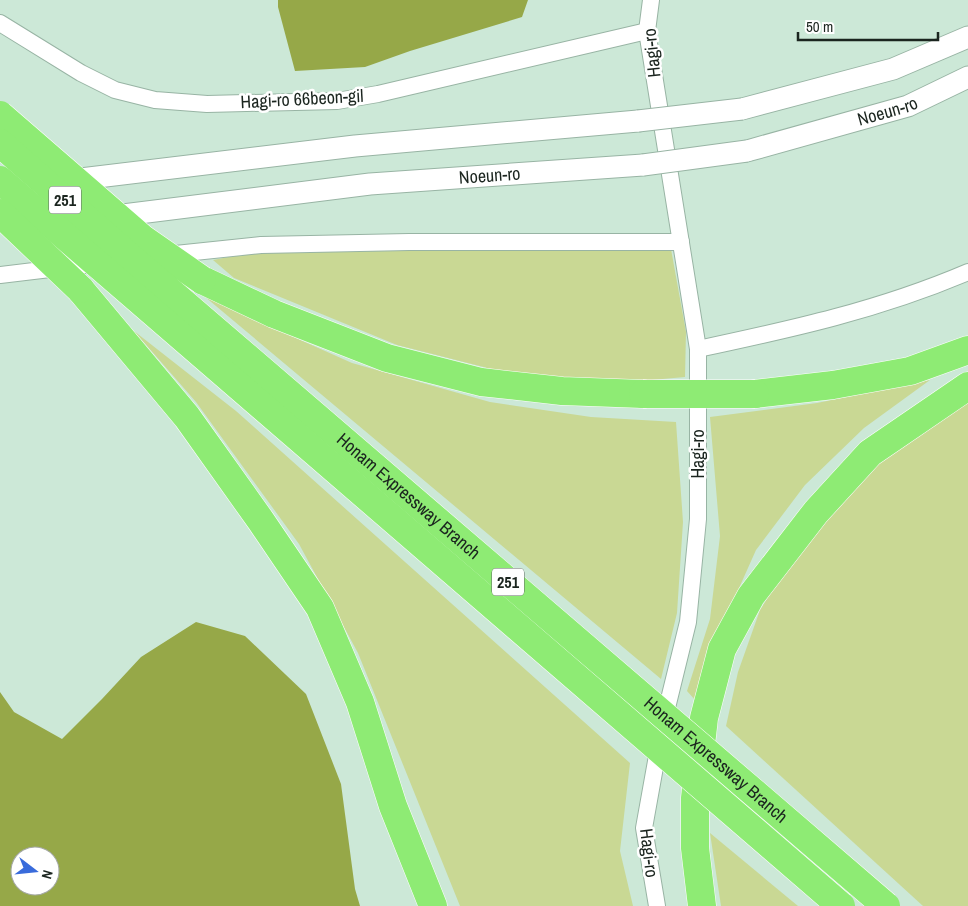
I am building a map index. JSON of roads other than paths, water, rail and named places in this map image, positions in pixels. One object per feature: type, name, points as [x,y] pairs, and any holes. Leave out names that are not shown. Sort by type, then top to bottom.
[{"type":"highway","points":[[0,115],[143,239],[202,280],[274,314],[387,358],[481,382],[562,391],[643,394],[755,394],[833,385],[910,371],[968,350]]},
{"type":"highway","name":"Honam Expressway Branch","points":[[0,143],[138,264],[886,906]]},
{"type":"highway","name":"Honam Expressway Branch","points":[[0,180],[841,906]]},
{"type":"highway","points":[[0,213],[80,288],[187,418],[261,521],[320,608],[360,702],[393,806],[433,906]]},
{"type":"highway","points":[[702,906],[695,848],[695,798],[704,718],[722,649],[751,596],[816,512],[862,461],[870,453],[968,386]]},
{"type":"street","name":"Hagi-ro","points":[[651,0],[647,31],[698,349],[698,519],[688,622],[662,728],[644,828],[657,906]]},
{"type":"street","name":"Hagi-ro 66beon-gil","points":[[0,22],[81,73],[114,90],[154,100],[207,104],[338,101],[378,94],[647,31]]},
{"type":"street","points":[[0,189],[355,146],[638,121],[742,109],[893,69],[968,37]]},
{"type":"street","name":"Noeun-ro","points":[[0,231],[370,184],[643,165],[747,151],[908,106],[968,77]]},
{"type":"street","points":[[32,227],[40,270]]},
{"type":"street","points":[[0,275],[261,245],[409,242],[680,242]]},
{"type":"street","points":[[698,349],[847,315],[924,291],[968,272]]}]
